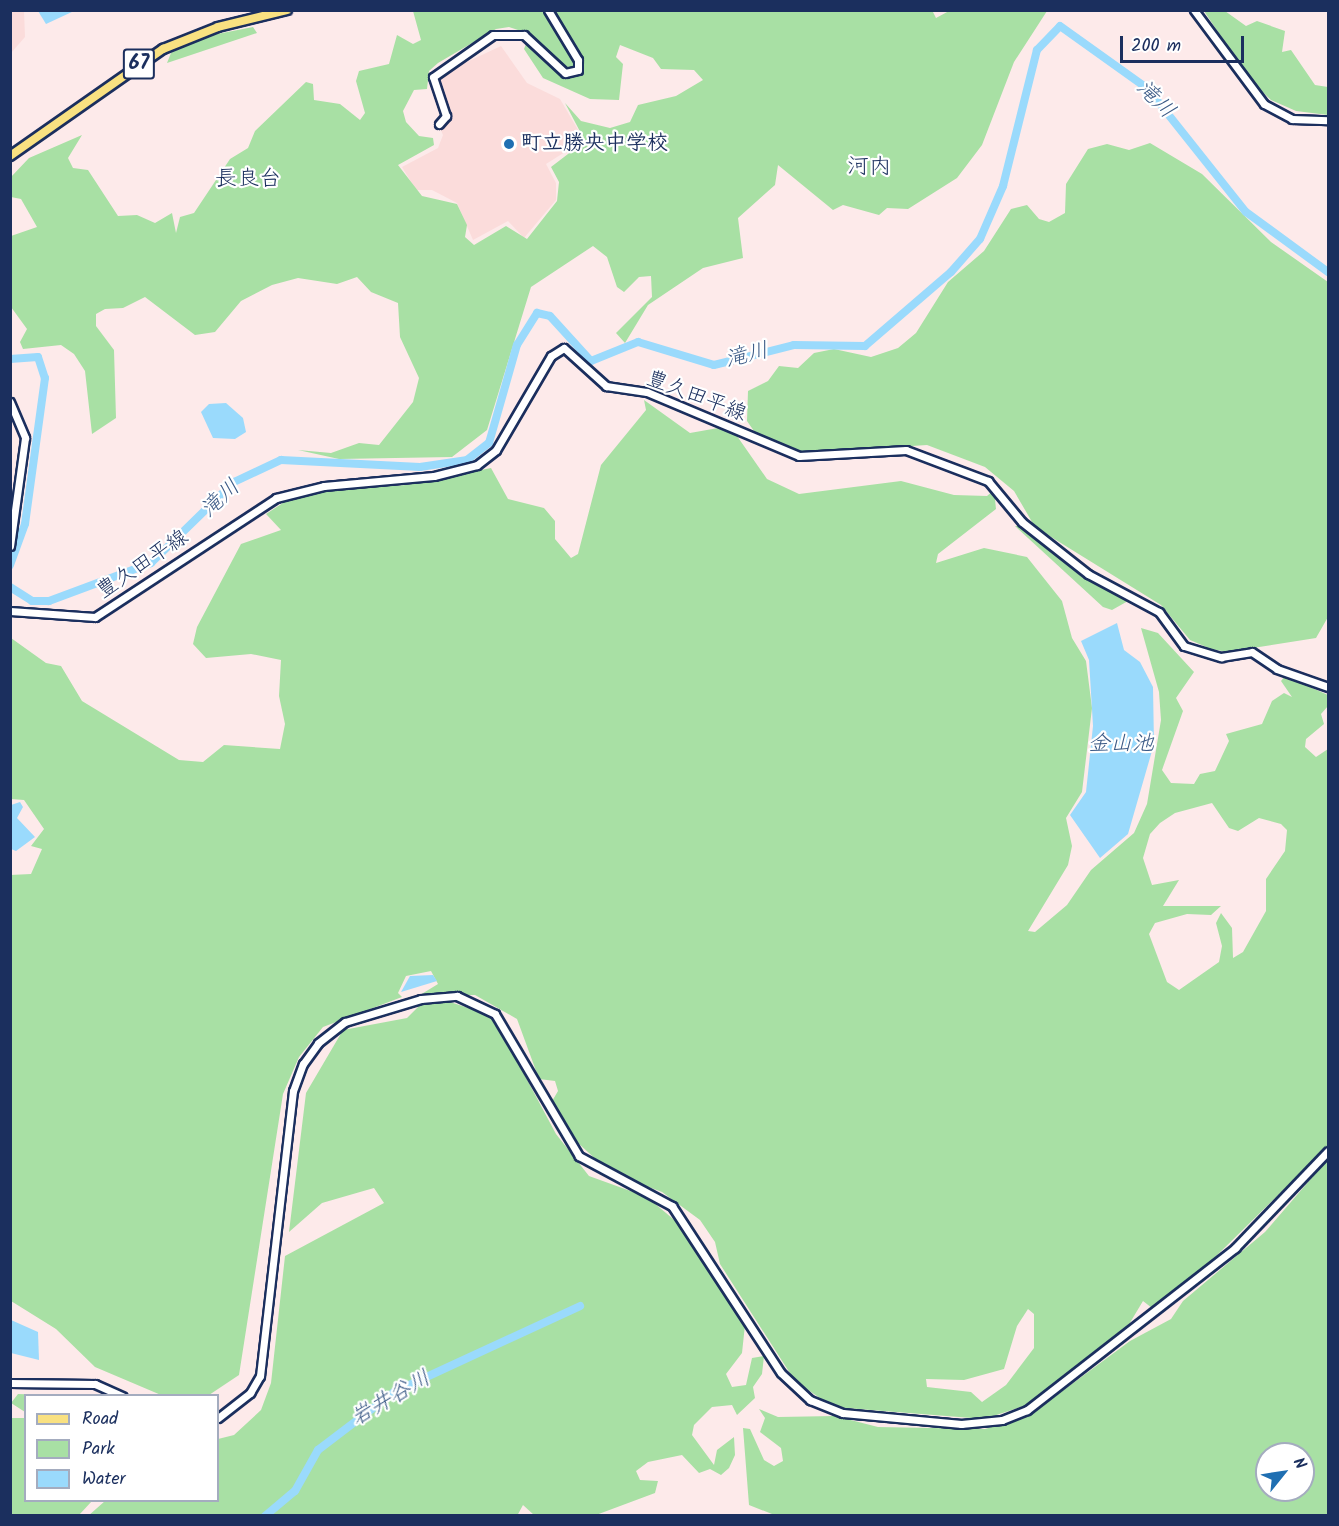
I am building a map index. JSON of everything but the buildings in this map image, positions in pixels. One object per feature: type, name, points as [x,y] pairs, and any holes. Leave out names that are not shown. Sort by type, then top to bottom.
[{"type":"main road","name":"67","points":[[10,156],[163,49],[218,27],[287,10]]},
{"type":"street","points":[[439,124],[447,118],[433,77],[493,35],[524,35],[565,73],[578,70],[578,60],[549,10]]},
{"type":"street","points":[[1194,10],[1264,104],[1292,118],[1329,120]]},
{"type":"street","name":"豊久田平線","points":[[10,611],[95,617],[282,496],[477,465],[496,450],[551,356],[564,348],[606,386],[648,392],[799,456],[906,450],[988,481],[1022,522],[1082,569],[1159,612],[1184,646],[1221,657],[1252,652],[1277,669],[1329,687]]},
{"type":"street","points":[[10,402],[25,438],[10,546]]},
{"type":"street","points":[[219,1417],[250,1393],[260,1376],[293,1091],[303,1064],[318,1043],[345,1022],[421,999],[457,996],[495,1014],[579,1156],[672,1206],[781,1373],[810,1400],[843,1413],[961,1424],[1002,1420],[1027,1410],[1235,1248],[1329,1151]]},
{"type":"street","points":[[10,1383],[95,1384],[120,1394]]},
{"type":"shaded area","points":[[11,10],[24,11],[25,37],[11,53]]},
{"type":"shaded area","name":"町立勝央中学校","points":[[501,46],[527,83],[560,99],[584,140],[546,164],[556,183],[556,200],[524,238],[508,221],[473,240],[457,203],[432,190],[416,190],[402,167],[438,148],[443,135],[439,126],[450,120],[436,93],[437,76]]},
{"type":"green space","points":[[932,10],[936,18],[949,11],[1047,11],[1014,62],[982,145],[957,178],[908,209],[887,208],[879,215],[843,205],[833,210],[778,165],[775,185],[738,218],[743,258],[703,268],[648,305],[625,343],[616,333],[652,297],[651,276],[639,277],[624,292],[617,287],[607,257],[593,246],[531,287],[487,430],[452,457],[339,459],[298,450],[331,453],[359,443],[379,445],[413,402],[419,378],[400,337],[398,303],[371,292],[357,277],[337,284],[298,278],[272,285],[241,301],[215,332],[195,335],[145,297],[123,308],[105,309],[96,314],[96,326],[114,350],[116,418],[92,434],[85,371],[74,354],[61,345],[23,349],[20,342],[27,329],[11,307],[11,236],[37,227],[21,199],[11,197],[11,177],[29,158],[82,135],[68,158],[73,168],[88,170],[118,216],[137,215],[155,223],[172,213],[176,233],[180,217],[194,213],[230,159],[248,148],[255,131],[306,82],[313,84],[314,100],[340,104],[360,120],[365,113],[356,81],[359,71],[389,64],[397,35],[413,44],[421,40],[413,11]],"holes":[[[509,27],[530,34],[524,49],[543,78],[590,99],[619,100],[623,64],[616,57],[620,45],[653,58],[661,69],[694,70],[703,80],[676,96],[638,105],[630,122],[610,128],[581,121],[565,103],[585,141],[551,167],[559,182],[557,201],[527,239],[506,226],[474,245],[465,237],[467,225],[457,204],[422,196],[398,165],[434,145],[433,138],[419,136],[406,122],[403,111],[414,90],[427,89],[429,71],[438,63],[496,29]]]},
{"type":"green space","points":[[1204,11],[1225,11],[1246,26],[1257,21],[1285,31],[1282,52],[1291,50],[1315,85],[1328,87],[1328,115],[1296,111],[1271,100],[1250,80]]},
{"type":"green space","points":[[253,27],[257,33],[167,63],[171,53],[202,37]]},
{"type":"green space","points":[[1150,143],[1202,174],[1271,242],[1328,282],[1328,617],[1316,638],[1227,652],[1211,649],[1190,640],[1161,605],[1035,527],[1014,491],[985,467],[927,445],[804,453],[756,434],[747,421],[748,391],[768,381],[779,366],[798,368],[814,353],[834,349],[871,357],[898,348],[916,333],[948,282],[984,251],[1011,209],[1027,205],[1039,219],[1049,222],[1065,213],[1066,184],[1088,149],[1107,144],[1129,150]]},
{"type":"green space","points":[[644,400],[690,433],[718,428],[737,436],[767,479],[799,494],[901,481],[954,495],[987,496],[994,490],[996,509],[938,554],[936,563],[984,548],[1027,557],[1062,601],[1072,638],[1086,661],[1092,708],[1082,792],[1066,818],[1072,846],[1068,865],[1028,931],[1035,932],[1067,905],[1091,870],[1134,833],[1147,804],[1161,720],[1159,692],[1141,628],[1158,633],[1194,672],[1176,698],[1183,711],[1162,770],[1171,783],[1194,784],[1200,774],[1215,771],[1229,741],[1226,734],[1262,724],[1272,701],[1284,693],[1292,697],[1281,681],[1285,676],[1328,695],[1328,706],[1321,714],[1324,724],[1306,739],[1305,747],[1316,757],[1328,749],[1328,1146],[1205,1267],[1152,1308],[1143,1301],[1128,1326],[1027,1405],[984,1419],[833,1407],[795,1381],[720,1264],[715,1242],[700,1220],[662,1192],[611,1173],[567,1133],[551,1103],[558,1091],[555,1081],[539,1079],[517,1019],[475,995],[420,995],[438,984],[431,971],[406,976],[398,993],[402,997],[323,1027],[299,1057],[283,1094],[239,1375],[210,1394],[159,1394],[95,1367],[56,1329],[11,1301],[10,875],[31,874],[42,849],[31,846],[44,829],[24,800],[11,799],[11,638],[46,663],[61,666],[82,701],[179,760],[203,762],[224,745],[280,749],[285,724],[279,696],[281,660],[251,654],[206,658],[193,644],[197,627],[241,544],[281,530],[266,514],[292,497],[323,490],[406,485],[491,468],[508,499],[544,508],[555,521],[555,539],[571,558],[578,554],[601,465],[646,410]],"holes":[[[1212,803],[1229,828],[1238,831],[1259,818],[1281,824],[1287,830],[1285,851],[1266,879],[1266,911],[1243,952],[1233,958],[1232,928],[1221,913],[1216,923],[1222,946],[1219,962],[1179,990],[1167,982],[1149,934],[1155,923],[1187,914],[1211,915],[1221,906],[1163,906],[1179,880],[1152,885],[1143,858],[1150,834],[1160,823],[1175,813]],[[1028,1309],[1034,1314],[1034,1348],[1006,1385],[982,1402],[971,1392],[927,1387],[926,1379],[964,1380],[1004,1369],[1017,1326]]]},
{"type":"green space","points":[[1015,526],[1022,526],[1082,577],[1128,601],[1112,610],[1103,607]]},
{"type":"green space","points":[[447,1001],[493,1016],[556,1134],[589,1176],[647,1197],[685,1229],[745,1325],[742,1353],[726,1374],[732,1387],[746,1385],[752,1358],[764,1356],[762,1374],[753,1387],[755,1398],[737,1415],[732,1405],[712,1407],[694,1425],[692,1435],[714,1465],[717,1450],[734,1437],[735,1455],[729,1468],[721,1475],[710,1469],[699,1473],[682,1455],[648,1462],[636,1471],[640,1480],[658,1481],[655,1493],[596,1515],[534,1515],[523,1505],[517,1516],[88,1516],[104,1502],[219,1502],[219,1439],[234,1435],[261,1410],[271,1383],[285,1256],[384,1203],[374,1188],[322,1203],[289,1232],[306,1093],[343,1030],[407,1018],[420,1005]]},
{"type":"green space","points":[[1328,1159],[1328,1515],[777,1516],[749,1505],[743,1428],[750,1429],[764,1460],[774,1466],[783,1461],[781,1448],[760,1432],[765,1418],[759,1409],[778,1417],[835,1416],[878,1427],[985,1429],[1030,1415],[1130,1341],[1171,1319],[1183,1301],[1265,1232]]},
{"type":"green space","points":[[18,1394],[24,1394],[24,1411],[11,1403]]},
{"type":"green space","points":[[11,1418],[24,1418],[24,1502],[91,1502],[79,1515],[11,1515]]},
{"type":"water","points":[[38,10],[74,11],[46,24]]},
{"type":"water","points":[[226,403],[243,418],[246,432],[235,439],[213,438],[201,412],[209,404]]},
{"type":"water","name":"金山池","points":[[1117,623],[1124,650],[1140,662],[1153,687],[1154,744],[1128,834],[1100,858],[1070,815],[1086,792],[1093,726],[1089,660],[1081,641]]},
{"type":"water","points":[[20,802],[23,807],[17,818],[35,837],[16,851],[11,849],[11,805]]},
{"type":"water","points":[[433,975],[437,981],[401,992],[410,976]]},
{"type":"water","points":[[11,1320],[38,1332],[39,1360],[11,1353]]},
{"type":"waterway","name":"滝川","points":[[10,587],[32,601],[49,601],[151,563],[234,482],[281,460],[420,467],[467,460],[489,443],[517,345],[537,313],[550,316],[591,361],[638,342],[714,365],[794,345],[865,346],[951,272],[980,239],[1003,186],[1037,50],[1060,26],[1148,89],[1246,212],[1328,272]]},
{"type":"waterway","name":"滝川","points":[[10,359],[38,357],[45,378],[25,524],[10,565]]},
{"type":"waterway","name":"岩井谷川","points":[[265,1516],[295,1491],[318,1450],[394,1392],[580,1306]]},
{"type":"place","name":"町立勝央中学校","points":[[509,144]]},
{"type":"district","name":"河内","points":[[869,168]]},
{"type":"district","name":"長良台","points":[[248,180]]}]
